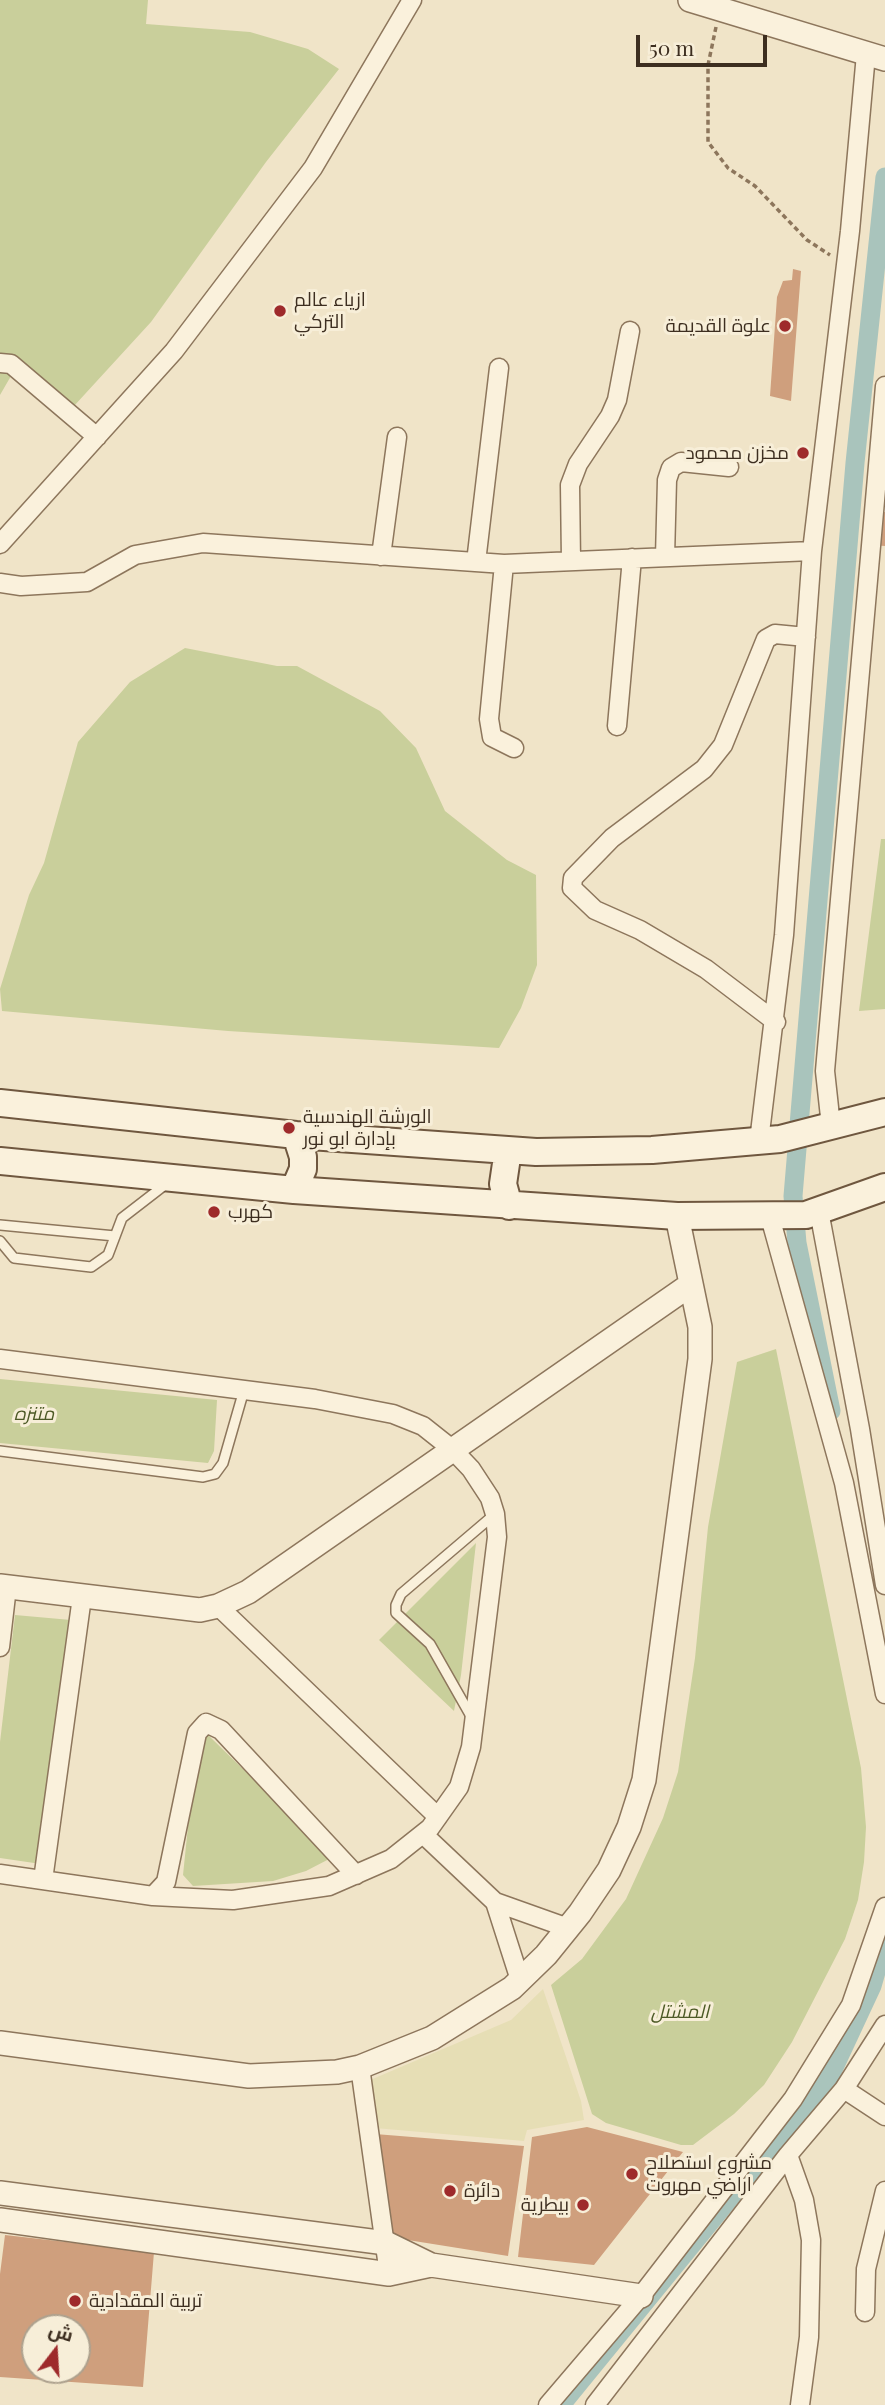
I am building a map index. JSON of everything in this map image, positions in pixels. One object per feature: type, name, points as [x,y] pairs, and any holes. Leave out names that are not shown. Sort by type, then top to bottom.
[{"type":"main road","points":[[0,1103],[296,1135],[508,1150],[652,1150],[769,1140],[885,1112]]},
{"type":"main road","points":[[294,1190],[303,1169],[303,1157],[296,1135]]},
{"type":"main road","points":[[508,1150],[503,1184],[509,1206]]},
{"type":"main road","points":[[0,1161],[294,1190],[677,1216],[774,1217],[812,1213],[885,1187]]},
{"type":"street","points":[[0,544],[174,351],[313,168],[412,0]]},
{"type":"street","points":[[690,0],[876,57],[846,265],[812,551],[769,1140]]},
{"type":"street","points":[[571,561],[570,485],[578,464],[610,416],[617,400],[630,331]]},
{"type":"street","points":[[0,363],[11,364],[97,437]]},
{"type":"street","points":[[476,562],[499,368]]},
{"type":"street","points":[[820,1129],[885,386]]},
{"type":"street","points":[[381,556],[397,437]]},
{"type":"street","points":[[665,557],[667,480],[671,468],[681,462],[729,467]]},
{"type":"street","points":[[0,583],[21,586],[87,582],[135,555],[203,543],[504,564],[812,551]]},
{"type":"street","points":[[617,726],[632,558]]},
{"type":"street","points":[[504,564],[489,719],[492,737],[514,748]]},
{"type":"street","points":[[776,1022],[706,970],[640,930],[595,910],[572,888],[573,878],[612,838],[704,769],[723,745],[766,639],[775,634],[806,637]]},
{"type":"street","points":[[812,1213],[860,1429],[885,1585]]},
{"type":"street","points":[[0,2043],[249,2076],[289,2076],[360,2067],[432,2038],[470,2016],[520,1980],[568,1928],[609,1870],[629,1827],[644,1780],[700,1359],[700,1326],[677,1216]]},
{"type":"street","points":[[774,1217],[844,1483],[885,1694]]},
{"type":"street","points":[[0,1647],[4,1587],[201,1610],[218,1606],[248,1592],[690,1285]]},
{"type":"street","points":[[0,1359],[315,1399],[393,1414],[423,1426],[452,1449],[471,1469],[490,1498],[495,1514],[496,1537],[475,1723],[459,1787],[423,1834],[391,1859],[329,1886],[233,1900],[153,1896],[0,1874]]},
{"type":"street","points":[[43,1880],[82,1597]]},
{"type":"street","points":[[218,1606],[438,1817]]},
{"type":"street","points":[[153,1896],[166,1881],[197,1733],[206,1723],[221,1730],[356,1875]]},
{"type":"street","points":[[423,1834],[495,1902],[568,1928]]},
{"type":"street","points":[[495,1902],[520,1980]]},
{"type":"street","points":[[548,2405],[641,2296],[793,2099],[851,2005],[885,1907]]},
{"type":"street","points":[[595,2405],[788,2155],[844,2089],[885,2025]]},
{"type":"street","points":[[360,2067],[389,2274]]},
{"type":"street","points":[[844,2089],[885,2116]]},
{"type":"street","points":[[788,2155],[804,2200],[811,2241],[809,2337],[800,2405]]},
{"type":"street","points":[[865,2312],[866,2269],[885,2191]]},
{"type":"street","points":[[0,2193],[386,2243],[431,2265],[641,2296]]},
{"type":"street","points":[[0,2220],[389,2274],[431,2265]]},
{"type":"lane","points":[[0,1241],[14,1258],[91,1267],[108,1255],[122,1218],[172,1180]]},
{"type":"lane","points":[[0,1225],[115,1236]]},
{"type":"lane","points":[[0,1451],[203,1477],[215,1474],[223,1463],[244,1390]]},
{"type":"lane","points":[[475,1723],[430,1644],[396,1613],[396,1605],[401,1594],[495,1514]]},
{"type":"path","points":[[723,10],[716,27],[708,65],[708,142],[728,167],[780,210],[807,240],[846,265]]},
{"type":"shaded area","points":[[543,1989],[581,2101],[584,2120],[527,2130],[524,2141],[375,2128],[368,2081],[511,2020]]},
{"type":"green space","points":[[0,0],[148,0],[146,24],[250,32],[308,49],[339,69],[266,162],[151,322],[74,406],[31,371],[11,376],[0,395]]},
{"type":"green space","points":[[185,648],[277,666],[297,666],[380,711],[416,748],[445,811],[507,860],[536,875],[537,965],[521,1008],[499,1048],[228,1031],[2,1011],[0,989],[29,895],[44,863],[78,742],[130,682]]},
{"type":"green space","points":[[881,839],[885,839],[885,1009],[859,1011]]},
{"type":"green space","name":"المشتل","points":[[776,1349],[861,1768],[866,1827],[864,1862],[858,1900],[845,1939],[792,2042],[764,2085],[734,2114],[693,2145],[681,2145],[606,2123],[592,2114],[551,1985],[582,1959],[626,1899],[663,1818],[678,1772],[695,1658],[708,1527],[737,1362]]},
{"type":"green space","name":"متنزه","points":[[0,1379],[217,1400],[214,1451],[208,1463],[0,1443]]},
{"type":"green space","points":[[476,1543],[461,1675],[454,1711],[379,1640]]},
{"type":"green space","points":[[15,1615],[71,1620],[41,1864],[0,1858],[0,1742]]},
{"type":"green space","points":[[207,1734],[333,1857],[306,1871],[273,1881],[193,1886],[183,1875],[196,1749]]},
{"type":"building","name":"علوة القديمة","points":[[793,269],[801,271],[791,401],[770,396],[777,297],[783,281],[792,280]]},
{"type":"building","points":[[885,512],[885,546],[871,545],[874,513]]},
{"type":"building","name":"بيطرية","points":[[587,2127],[683,2152],[594,2265],[518,2257],[532,2137]]},
{"type":"building","name":"دائرة","points":[[375,2134],[524,2146],[508,2256],[389,2237]]},
{"type":"building","name":"تربية المقدادية","points":[[5,2235],[154,2252],[143,2387],[91,2383],[91,2314],[21,2314],[21,2378],[0,2377],[0,2274]]},
{"type":"waterway","points":[[831,1411],[797,1243],[793,1196],[855,463],[885,177]]},
{"type":"waterway","points":[[561,2405],[831,2074],[872,1986],[885,1940]]},
{"type":"place","name":"ازياء عالم التركي","points":[[280,311]]},
{"type":"place","name":"علوة القديمة","points":[[785,326]]},
{"type":"place","name":"مخزن محمود","points":[[803,453]]},
{"type":"place","name":"الورشة الهندسية بإدارة ابو نور","points":[[289,1128]]},
{"type":"place","name":"كهرب","points":[[214,1212]]},
{"type":"place","name":"مشروع استصلاح اراضي مهروت","points":[[632,2174]]},
{"type":"place","name":"دائرة","points":[[450,2191]]},
{"type":"place","name":"بيطرية","points":[[583,2205]]},
{"type":"place","name":"تربية المقدادية","points":[[75,2301]]}]
